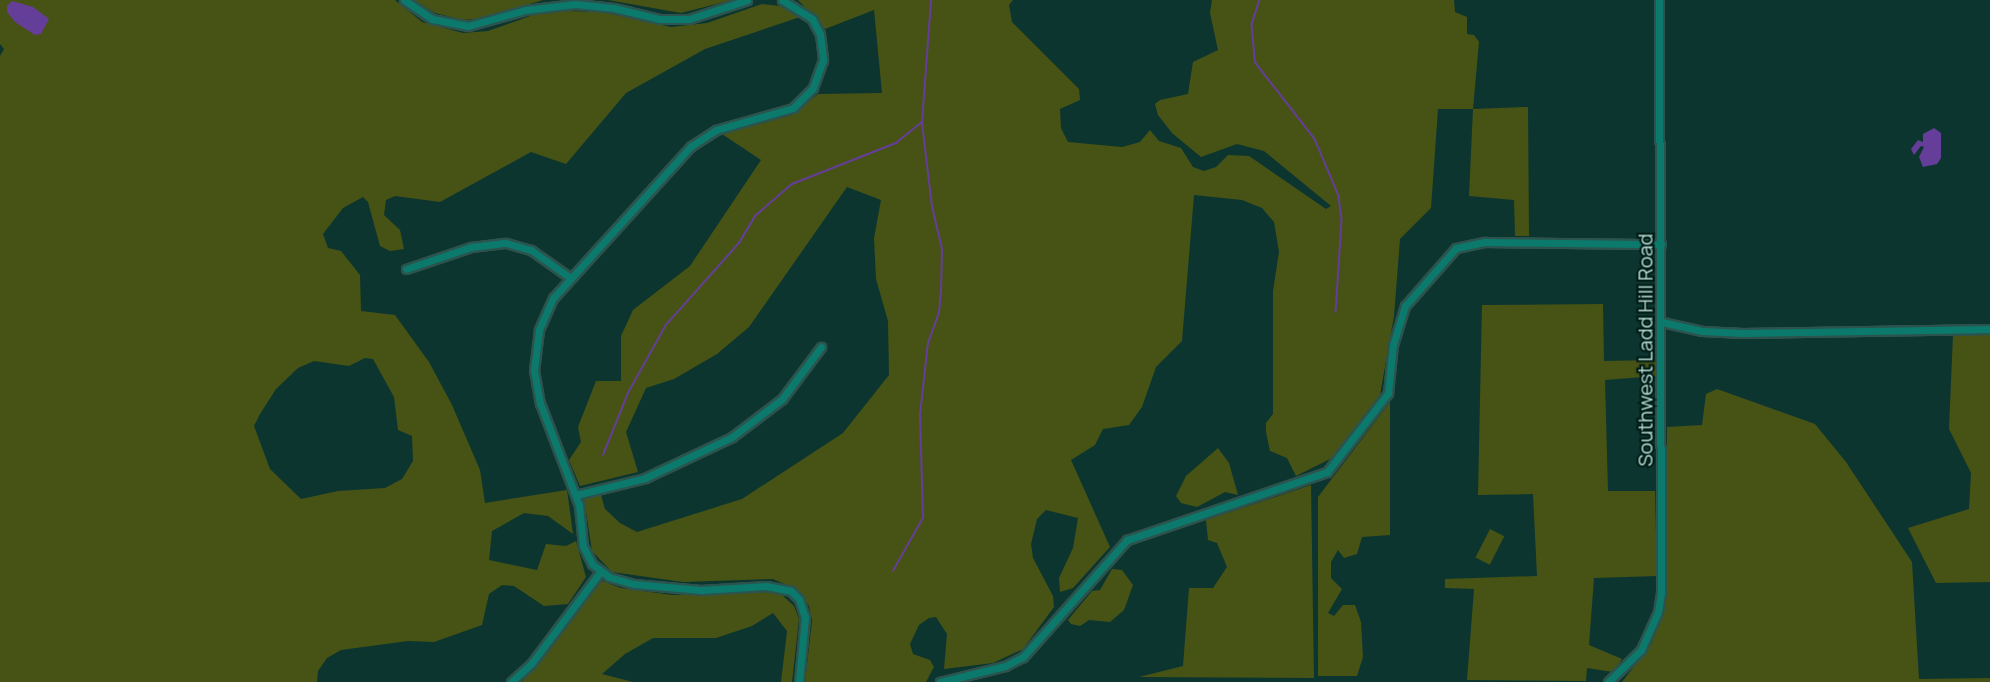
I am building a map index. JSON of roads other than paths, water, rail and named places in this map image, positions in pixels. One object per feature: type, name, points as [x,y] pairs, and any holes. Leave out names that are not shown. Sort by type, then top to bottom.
[{"type":"street","points":[[404,0],[432,20],[468,26],[525,10],[575,4],[614,8],[659,19],[689,19],[747,0]]},
{"type":"street","points":[[782,0],[812,19],[820,34],[824,60],[820,76],[809,94],[793,108],[716,130],[691,146],[569,277],[544,314],[534,350],[534,370],[540,403],[576,495],[583,546],[600,572],[634,584],[670,588],[766,586],[791,591],[799,599],[805,617],[800,682]]},
{"type":"street","name":"Southwest Ladd Hill Road","points":[[1608,682],[1635,659],[1660,603],[1662,322],[1659,0]]},
{"type":"street","points":[[940,682],[1005,666],[1023,657],[1127,540],[1327,472],[1338,462],[1388,393],[1393,345],[1405,306],[1456,248],[1485,242],[1661,244]]},
{"type":"street","points":[[406,269],[495,243],[531,250],[569,277]]},
{"type":"street","points":[[1662,322],[1702,331],[1743,333],[1990,329]]},
{"type":"street","points":[[576,495],[645,478],[732,437],[782,399],[821,347]]},
{"type":"street","points":[[511,682],[531,664],[600,572]]},
{"type":"waterway","points":[[893,571],[923,518],[920,415],[928,343],[939,313],[941,292],[942,249],[932,207],[922,123],[931,0]]},
{"type":"waterway","points":[[1260,0],[1252,24],[1255,62],[1315,139],[1339,196],[1342,220],[1336,312]]},
{"type":"waterway","points":[[603,455],[628,393],[666,325],[739,243],[755,216],[792,184],[896,143],[921,123]]}]
